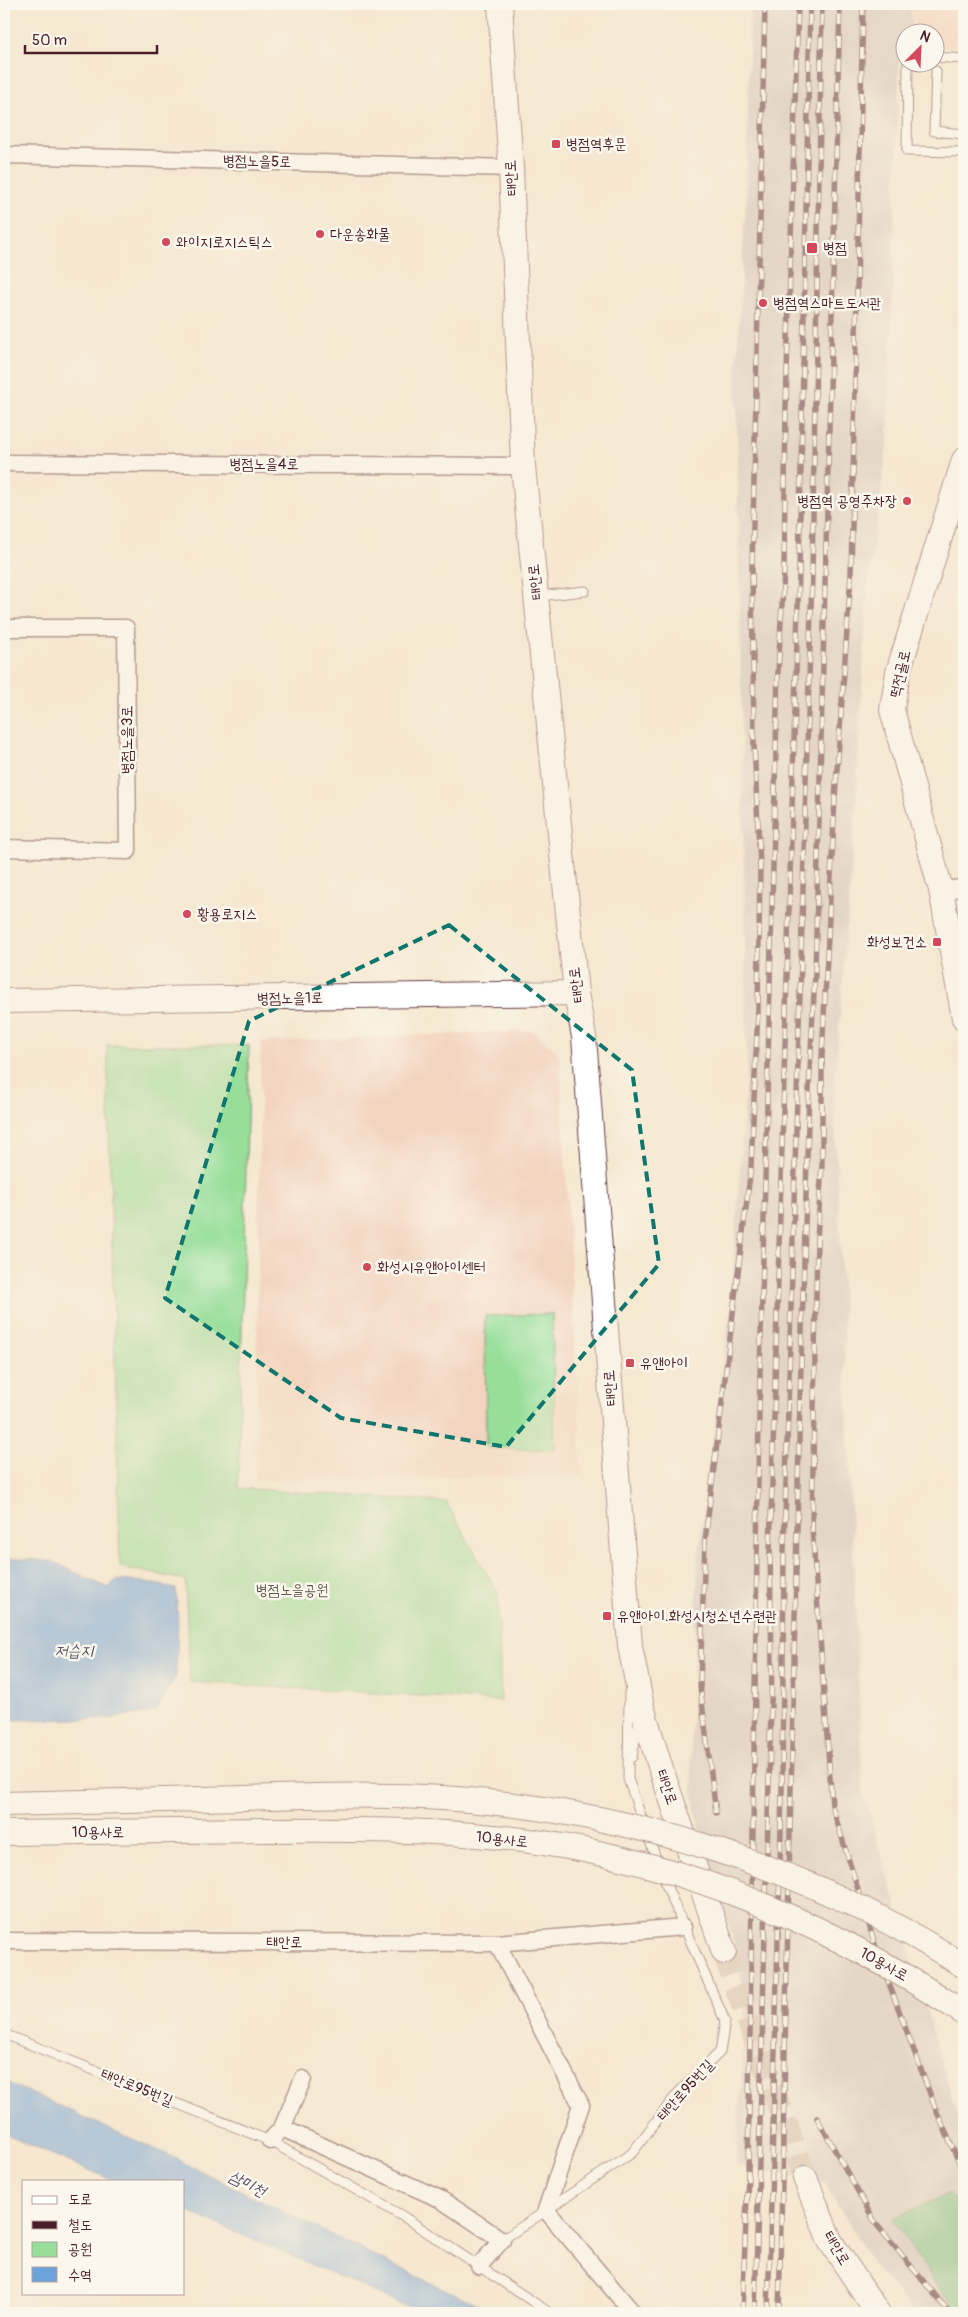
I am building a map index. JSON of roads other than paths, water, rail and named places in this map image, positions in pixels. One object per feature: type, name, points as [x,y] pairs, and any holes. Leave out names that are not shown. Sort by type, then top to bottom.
[{"type":"street","name":"태안로","points":[[500,4],[511,168],[523,466],[576,993],[584,1037],[630,1646],[642,1707],[660,1766],[724,1952]]},
{"type":"street","name":"병점노을5로","points":[[4,155],[511,168]]},
{"type":"street","name":"떡전골로","points":[[964,460],[898,672],[892,710],[941,890],[964,1018]]},
{"type":"street","name":"병점노을4로","points":[[4,463],[523,466]]},
{"type":"street","name":"병점노을3로","points":[[4,628],[126,628],[128,851],[4,848]]},
{"type":"street","points":[[941,890],[964,888]]},
{"type":"street","name":"병점노을1로","points":[[4,1001],[576,993]]},
{"type":"street","name":"10용사로","points":[[4,1804],[352,1795],[423,1797],[543,1809],[696,1843],[742,1859],[798,1880],[849,1903],[895,1926],[964,1966]]},
{"type":"street","name":"10용사로","points":[[4,1832],[394,1831],[542,1843],[589,1851],[642,1864],[758,1902],[834,1936],[890,1965],[964,2012]]},
{"type":"street","name":"태안로","points":[[4,1941],[497,1943],[683,1927]]},
{"type":"street","points":[[497,1943],[581,2105],[546,2210],[633,2313]]},
{"type":"street","points":[[270,2141],[282,2128],[303,2079]]},
{"type":"street","points":[[282,2128],[440,2199],[502,2240]]},
{"type":"street","name":"태안로","points":[[805,2178],[830,2241],[878,2313]]},
{"type":"street","name":"태안로95번길","points":[[479,2266],[502,2240]]},
{"type":"lane","points":[[946,58],[964,59]]},
{"type":"lane","points":[[908,72],[907,151],[964,152]]},
{"type":"lane","points":[[936,72],[934,131],[964,134]]},
{"type":"lane","points":[[536,597],[585,591]]},
{"type":"lane","points":[[628,1779],[630,1646]]},
{"type":"lane","points":[[628,1779],[642,1707]]},
{"type":"lane","name":"태안로95번길","points":[[502,2240],[632,2153],[677,2094],[720,2052],[725,2022],[683,1927],[628,1779]]},
{"type":"lane","name":"태안로95번길","points":[[4,2034],[270,2141],[404,2217],[550,2313]]},
{"type":"water","name":"저습지","points":[[4,1558],[52,1561],[108,1588],[116,1580],[147,1582],[176,1589],[178,1622],[176,1676],[156,1711],[107,1719],[4,1720]]},
{"type":"water","points":[[4,2081],[166,2154],[397,2267],[497,2313],[419,2313],[185,2210],[185,2180],[112,2180],[4,2134]]},
{"type":"tunnel","points":[[724,1952],[805,2178]]},
{"type":"railway","points":[[716,1813],[700,1686],[705,1541],[751,1167],[758,1009],[760,866],[754,744],[752,568],[765,4]]},
{"type":"railway","points":[[742,2313],[748,2175],[759,1414],[778,671],[784,571],[786,406],[798,4]]},
{"type":"railway","points":[[755,2313],[772,1667],[770,1552],[799,572],[810,4]]},
{"type":"railway","points":[[768,2313],[782,1791],[784,1551],[812,574],[822,4]]},
{"type":"railway","points":[[779,2313],[800,1399],[809,1090],[815,973],[840,4]]},
{"type":"railway","points":[[863,4],[851,575],[835,798],[822,1057],[822,1165],[817,1240],[812,1526],[832,1806],[878,1954],[936,2110],[964,2174]]},
{"type":"railway","points":[[817,2118],[876,2224],[950,2313]]},
{"type":"place","name":"병점역후문","points":[[556,144]]},
{"type":"place","name":"다운송화물","points":[[320,234]]},
{"type":"place","name":"와이지로지스틱스","points":[[166,242]]},
{"type":"place","name":"병점","points":[[812,248]]},
{"type":"place","name":"병점역스마트도서관","points":[[763,303]]},
{"type":"place","name":"병점역 공영주차장","points":[[907,501]]},
{"type":"place","name":"황용로지스","points":[[187,914]]},
{"type":"place","name":"화성보건소","points":[[937,942]]},
{"type":"place","name":"화성시유앤아이센터","points":[[367,1267]]},
{"type":"place","name":"유앤아이","points":[[630,1363]]},
{"type":"place","name":"유앤아이.화성시청소년수련관","points":[[607,1616]]},
{"type":"park label","name":"병점노을공원","points":[[292,1590]]},
{"type":"water label","name":"삼미천","points":[[248,2183]]}]
